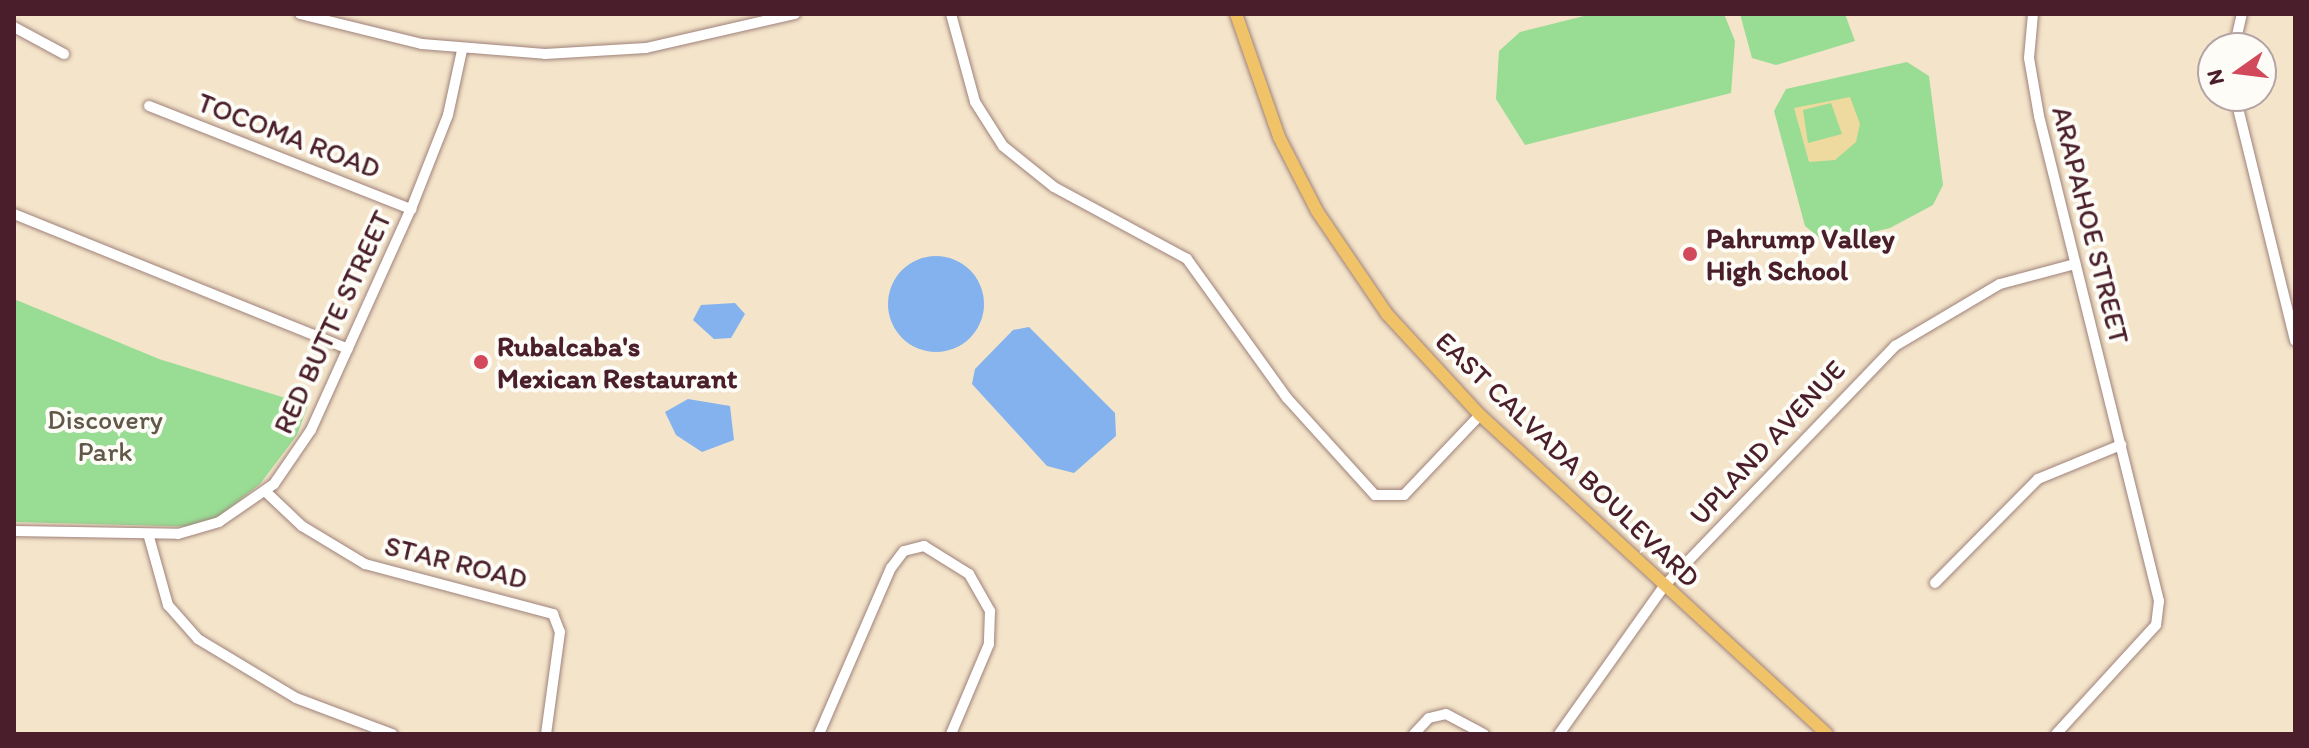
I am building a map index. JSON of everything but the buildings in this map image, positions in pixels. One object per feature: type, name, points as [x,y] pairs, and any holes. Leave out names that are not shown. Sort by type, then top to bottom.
[{"type":"main road","name":"EAST CALVADA BOULEVARD","points":[[1236,14],[1263,102],[1317,211],[1387,314],[1480,415],[1827,734]]},
{"type":"street","points":[[300,14],[462,50],[646,48],[795,14]]},
{"type":"street","points":[[951,14],[975,102],[1013,156],[1054,187],[1187,259],[1287,398],[1375,495],[1395,499],[1480,415]]},
{"type":"street","name":"ARAPAHOE STREET","points":[[2033,14],[2032,85],[2121,445],[2159,615],[2056,734]]},
{"type":"street","points":[[14,27],[64,54]]},
{"type":"street","name":"RED BUTTE STREET","points":[[14,531],[149,537],[219,522],[266,492],[298,454],[411,209],[448,115],[462,50]]},
{"type":"street","name":"TOCOMA ROAD","points":[[149,106],[411,209]]},
{"type":"street","points":[[2239,112],[2295,341]]},
{"type":"street","points":[[14,214],[348,349]]},
{"type":"street","name":"UPLAND AVENUE","points":[[1559,734],[1665,585],[1895,346],[2000,284],[2075,264]]},
{"type":"street","points":[[1935,583],[2038,479],[2121,445]]},
{"type":"street","name":"STAR ROAD","points":[[266,492],[311,533],[365,564],[544,609],[557,621],[546,734]]},
{"type":"street","points":[[149,537],[168,605],[198,639],[296,698],[392,734]]},
{"type":"street","points":[[819,734],[891,568],[915,547],[931,548],[969,574],[990,611],[989,644],[951,734]]},
{"type":"street","points":[[1414,734],[1446,714],[1484,734]]},
{"type":"green space","points":[[1592,14],[1724,14],[1735,41],[1731,93],[1525,145],[1496,99],[1499,51],[1520,32]]},
{"type":"green space","points":[[1740,14],[1845,14],[1855,41],[1776,65],[1752,58]]},
{"type":"green space","points":[[1907,62],[1929,76],[1943,185],[1933,205],[1890,228],[1826,243],[1805,226],[1774,111],[1786,89]]},
{"type":"green space","name":"Discovery Park","points":[[14,299],[159,359],[308,405],[297,435],[260,484],[205,527],[14,522]]},
{"type":"sand","points":[[1850,97],[1860,124],[1856,142],[1835,160],[1809,162],[1794,108]],"holes":[[[1831,103],[1842,134],[1808,143],[1803,110]]]},
{"type":"water","points":[[936,256],[954,260],[970,270],[980,286],[984,304],[980,322],[970,338],[954,348],[936,352],[918,348],[902,338],[892,322],[888,304],[892,286],[902,270],[918,260]]},
{"type":"water","points":[[735,303],[745,314],[731,338],[714,339],[693,320],[701,305]]},
{"type":"water","points":[[1029,327],[1115,413],[1116,436],[1074,473],[1047,466],[972,384],[975,369],[1013,330]]},
{"type":"water","points":[[688,399],[730,406],[734,440],[702,452],[676,435],[665,412]]},
{"type":"place","name":"Pahrump Valley High School","points":[[1690,254]]},
{"type":"place","name":"Rubalcaba's Mexican Restaurant","points":[[481,362]]}]
